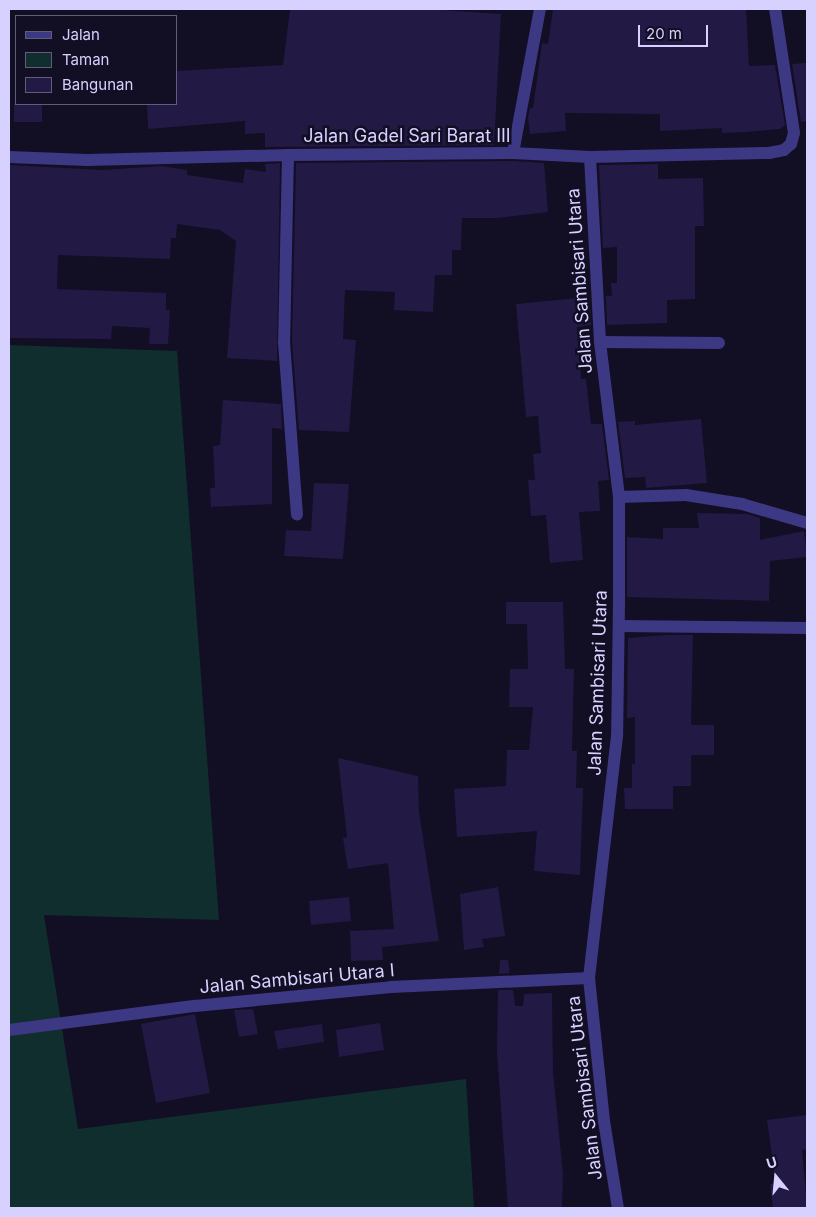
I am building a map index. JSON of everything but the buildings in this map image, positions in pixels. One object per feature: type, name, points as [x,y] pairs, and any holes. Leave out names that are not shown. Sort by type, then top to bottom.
[{"type":"street","points":[[513,153],[540,9]]},
{"type":"street","name":"Jalan Gadel Sari Barat III","points":[[9,157],[87,160],[288,154],[513,153],[590,157],[769,153],[784,150],[791,144],[794,133],[775,9]]},
{"type":"street","points":[[288,154],[284,342],[298,515]]},
{"type":"street","name":"Jalan Sambisari Utara","points":[[590,157],[600,342],[619,497],[617,736],[590,978],[604,1121],[618,1208]]},
{"type":"street","points":[[600,342],[720,343]]},
{"type":"street","points":[[619,497],[686,495],[742,504],[807,524]]},
{"type":"street","points":[[619,626],[807,628]]},
{"type":"street","name":"Jalan Sambisari Utara I","points":[[9,1029],[195,1006],[373,988],[590,978]]},
{"type":"green space","points":[[9,345],[177,351],[219,920],[44,915],[78,1129],[466,1079],[474,1208],[9,1208]]}]
